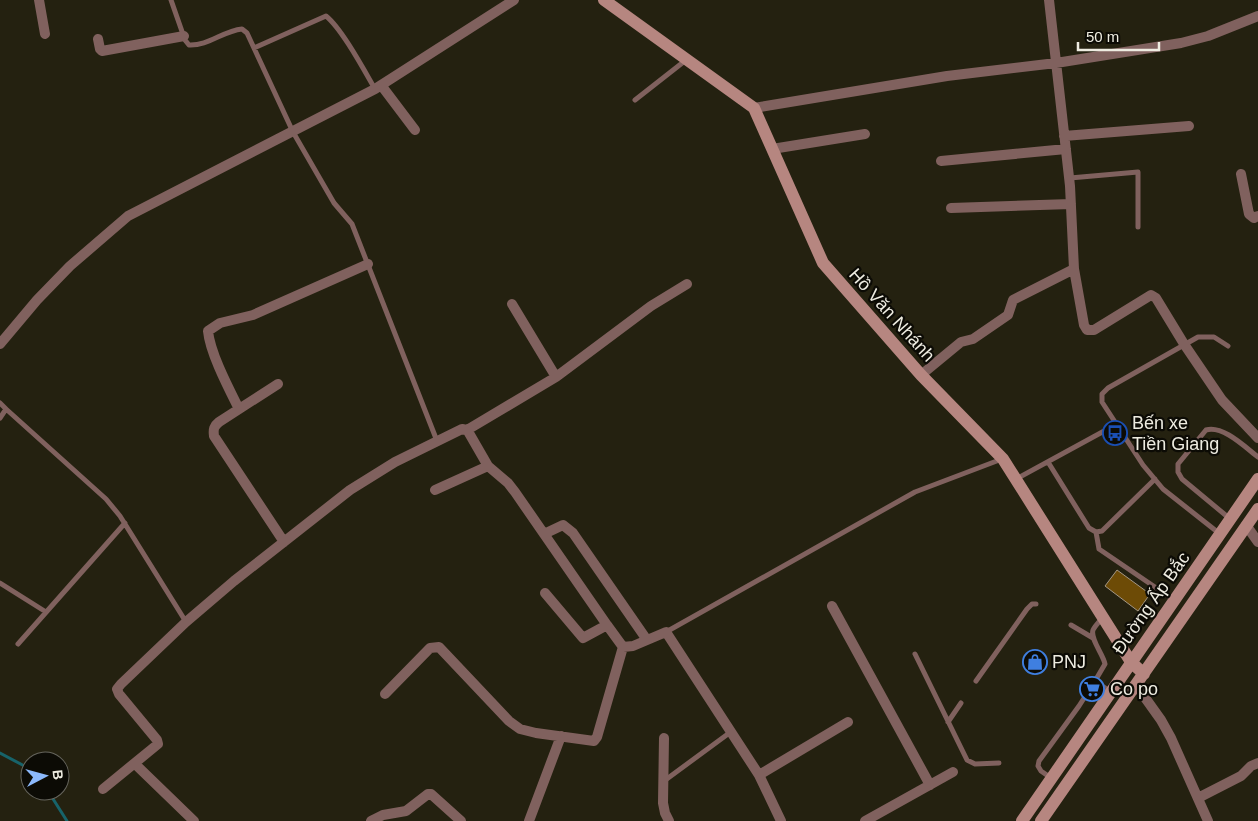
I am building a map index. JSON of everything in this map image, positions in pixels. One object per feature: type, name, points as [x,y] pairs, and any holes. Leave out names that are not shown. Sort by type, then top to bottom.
[{"type":"street","points":[[39,0],[45,34]]},
{"type":"street","points":[[0,344],[37,300],[70,266],[128,216],[378,87],[514,0]]},
{"type":"street","points":[[604,0],[754,108],[947,76],[1056,63],[1180,42],[1208,36],[1258,16]]},
{"type":"street","points":[[1049,0],[1069,178],[1074,269],[1084,325],[1087,330],[1094,330],[1151,295],[1156,298],[1222,400],[1258,438]]},
{"type":"street","points":[[98,39],[100,50],[102,51],[184,36]]},
{"type":"street","points":[[378,87],[415,130]]},
{"type":"street","name":"Hồ Văn Nhánh","points":[[754,108],[823,263],[921,374],[1003,459],[1131,662],[1144,674]]},
{"type":"street","points":[[1064,136],[1189,126]]},
{"type":"street","points":[[772,149],[865,134]]},
{"type":"street","points":[[941,161],[1066,149]]},
{"type":"street","points":[[1241,174],[1249,214],[1254,218],[1258,216]]},
{"type":"street","points":[[951,208],[1071,204]]},
{"type":"street","points":[[239,410],[210,339],[208,331],[210,328],[228,320],[253,315],[368,264]]},
{"type":"street","points":[[921,374],[961,342],[973,339],[1008,315],[1013,300],[1074,269]]},
{"type":"street","points":[[103,789],[158,744],[157,740],[119,694],[120,684],[186,622],[234,581],[350,490],[395,462],[462,429],[467,430],[556,376],[651,306],[688,284]]},
{"type":"street","points":[[512,304],[556,376]]},
{"type":"street","points":[[278,384],[215,426],[213,431],[214,436],[284,542]]},
{"type":"street","points":[[467,430],[488,466],[512,488],[623,647]]},
{"type":"street","points":[[435,490],[488,466]]},
{"type":"street","name":"Đường Ấp Bắc","points":[[1022,821],[1258,479]]},
{"type":"street","name":"Đường Ấp Bắc","points":[[1040,821],[1258,509]]},
{"type":"street","points":[[544,534],[563,525],[573,533],[647,640]]},
{"type":"street","points":[[1246,525],[1258,542]]},
{"type":"street","points":[[1203,558],[1216,570]]},
{"type":"street","points":[[545,593],[583,638],[607,625]]},
{"type":"street","points":[[832,606],[930,784]]},
{"type":"street","points":[[623,647],[633,646],[666,632],[760,775],[780,821]]},
{"type":"street","points":[[385,694],[430,648],[439,648],[509,721],[520,729],[594,741],[597,737],[623,647]]},
{"type":"street","points":[[1136,685],[1168,732],[1208,821]]},
{"type":"street","points":[[760,775],[848,722]]},
{"type":"street","points":[[529,821],[561,736]]},
{"type":"street","points":[[664,738],[663,803],[665,814],[670,821]]},
{"type":"street","points":[[1198,798],[1241,776],[1258,763]]},
{"type":"street","points":[[135,764],[194,821]]},
{"type":"street","points":[[865,821],[953,772]]},
{"type":"street","points":[[371,821],[383,815],[406,811],[428,794],[431,794],[462,821]]},
{"type":"lane","points":[[171,0],[189,45],[197,45],[234,30],[242,29],[247,33],[293,132],[334,203],[352,224],[437,441]]},
{"type":"lane","points":[[254,48],[326,16],[378,87]]},
{"type":"lane","points":[[634,100],[686,59]]},
{"type":"lane","points":[[1069,178],[1138,172],[1138,227]]},
{"type":"lane","points":[[1220,534],[1163,489],[1144,465],[1102,402],[1102,394],[1108,388],[1198,337],[1214,337],[1228,346]]},
{"type":"lane","points":[[0,403],[106,499],[125,523],[186,622]]},
{"type":"lane","points":[[0,418],[6,410]]},
{"type":"lane","points":[[1016,480],[1117,424]]},
{"type":"lane","points":[[1230,519],[1182,480],[1178,472],[1178,464],[1206,430],[1213,428],[1221,430],[1258,457]]},
{"type":"lane","points":[[666,632],[915,492],[1003,459]]},
{"type":"lane","points":[[1048,462],[1089,528],[1096,532],[1102,531],[1155,479]]},
{"type":"lane","points":[[18,644],[125,523]]},
{"type":"lane","points":[[1096,532],[1100,549],[1174,600]]},
{"type":"lane","points":[[0,583],[46,612]]},
{"type":"lane","points":[[976,681],[1026,609],[1032,604],[1036,604]]},
{"type":"lane","points":[[1092,638],[1093,631],[1103,617]]},
{"type":"lane","points":[[1051,779],[1035,766],[1080,706],[1105,664],[1104,658],[1092,638],[1071,625]]},
{"type":"lane","points":[[915,654],[967,760],[976,764],[999,763]]},
{"type":"lane","points":[[1095,681],[1111,692]]},
{"type":"lane","points":[[948,722],[961,703]]},
{"type":"lane","points":[[663,781],[732,731]]},
{"type":"building","points":[[1117,570],[1150,594],[1138,611],[1105,586]]},
{"type":"waterway","points":[[0,753],[20,764]]},
{"type":"waterway","points":[[54,801],[67,821]]},
{"type":"place","name":"Bến xe Tiền Giang","points":[[1115,433]]},
{"type":"place","name":"PNJ","points":[[1035,662]]},
{"type":"place","name":"Co po","points":[[1092,689]]}]
